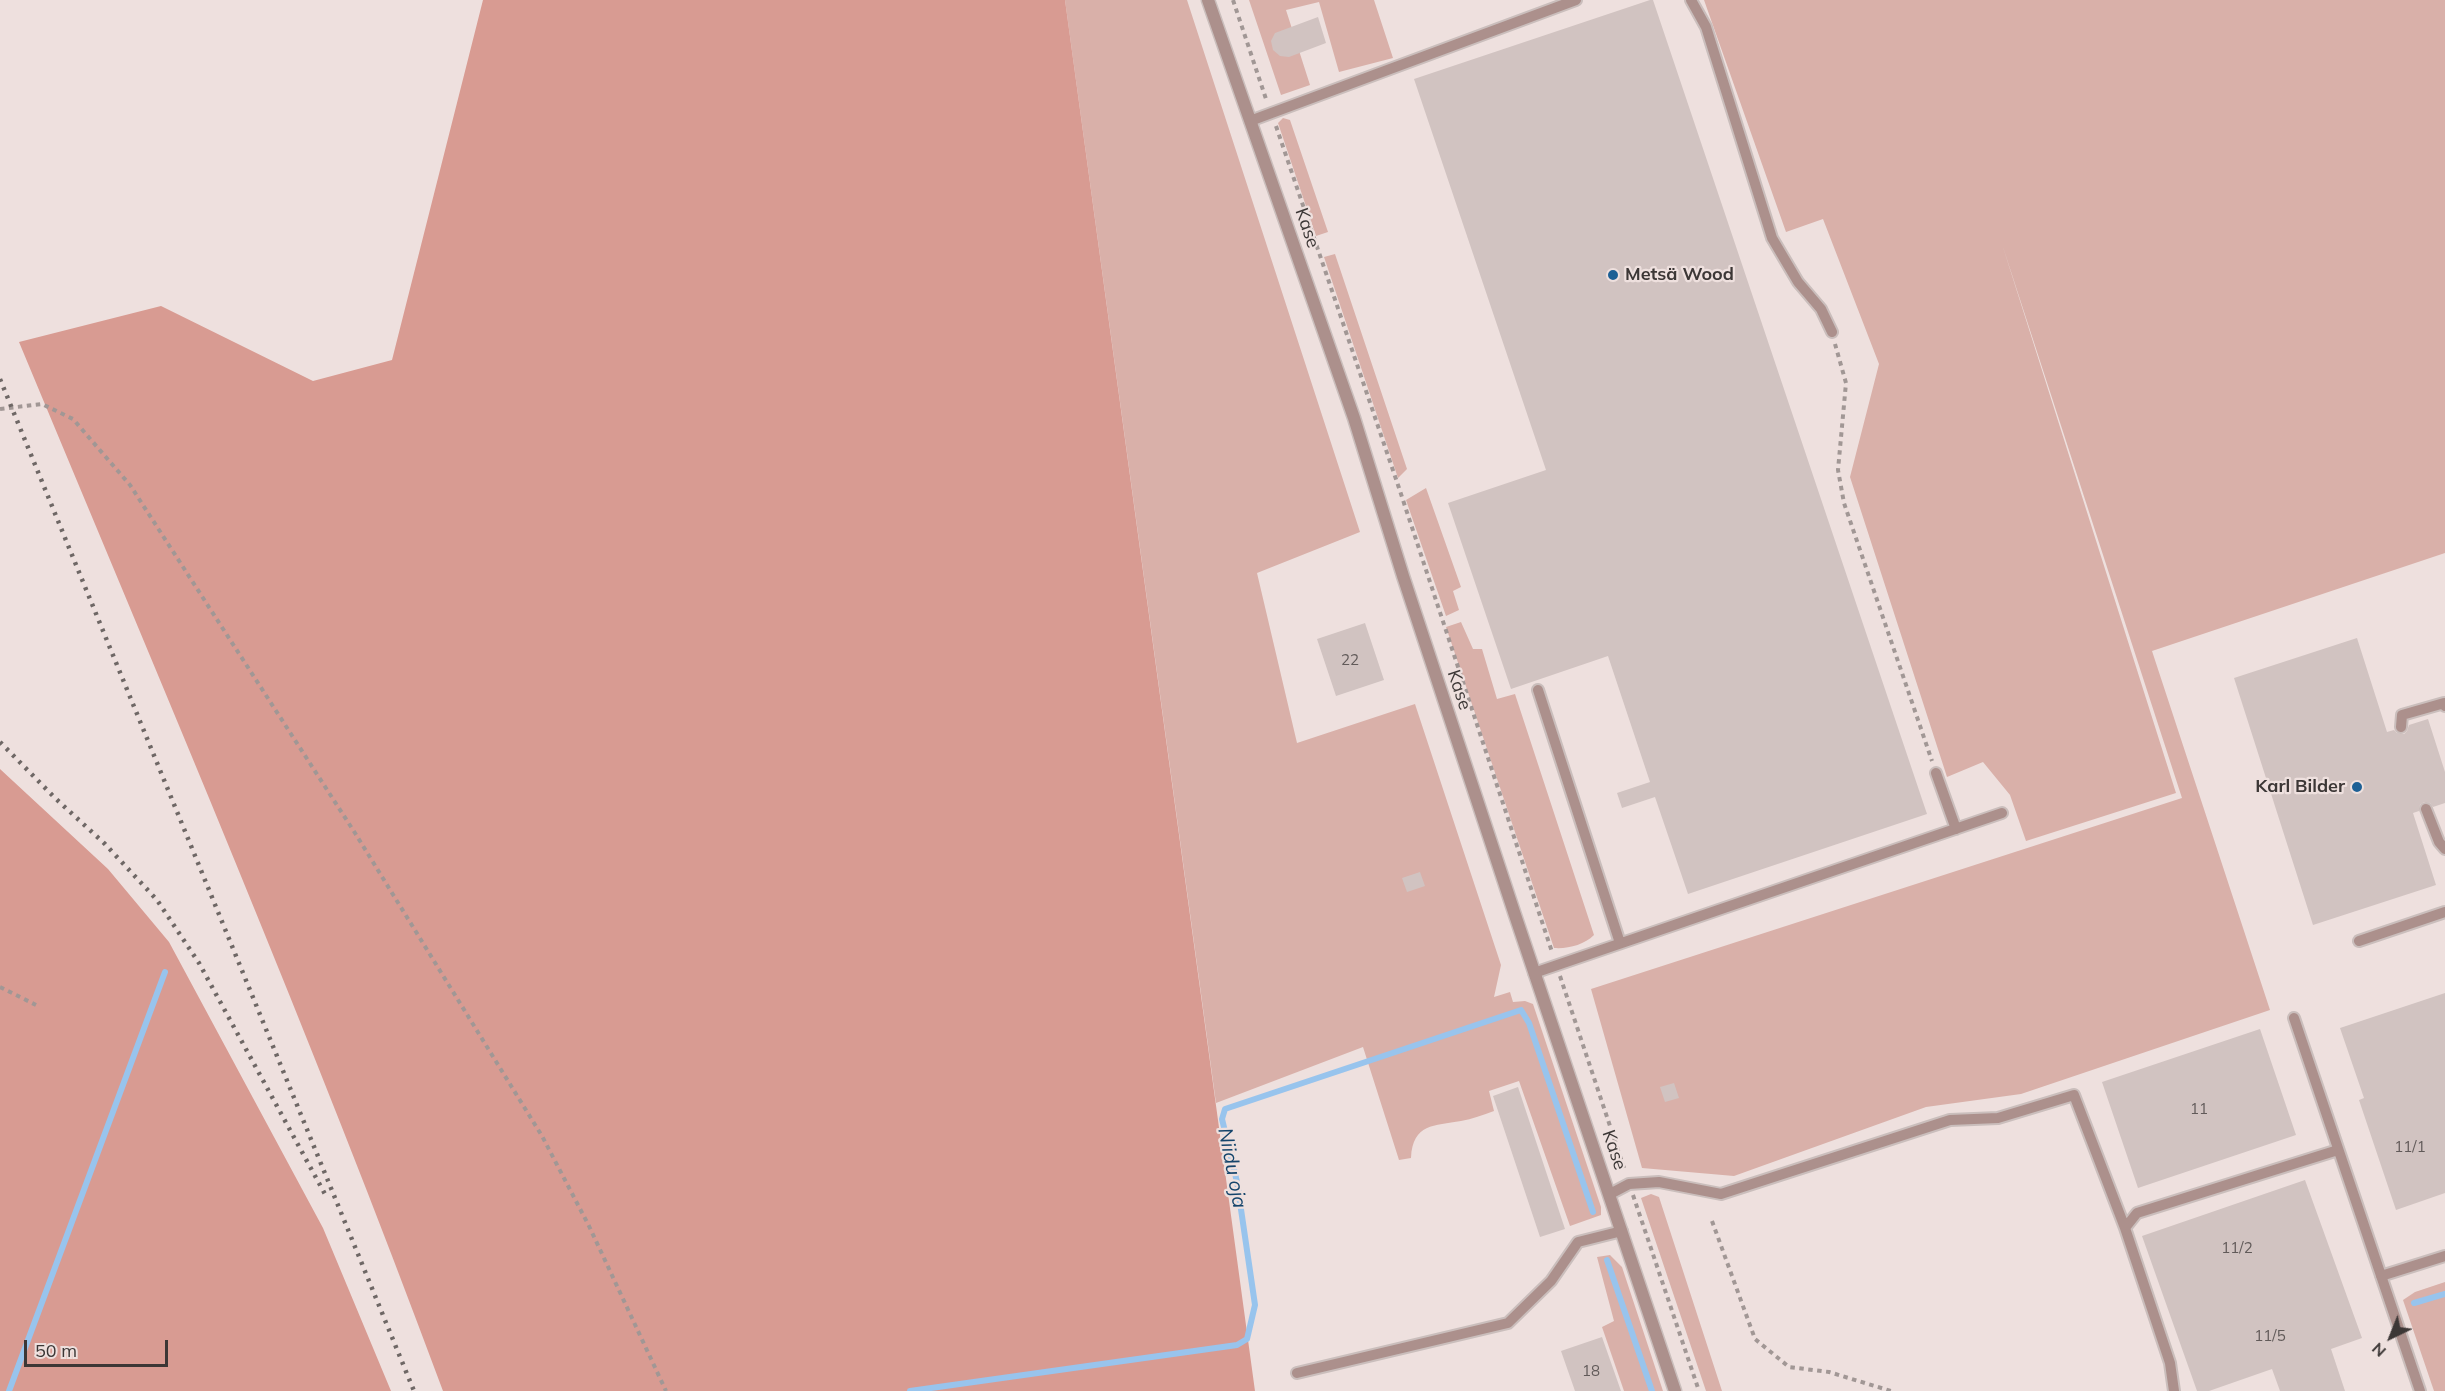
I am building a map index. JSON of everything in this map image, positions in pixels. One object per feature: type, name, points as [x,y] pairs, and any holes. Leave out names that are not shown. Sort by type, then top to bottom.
[{"type":"street","name":"Kase","points":[[1208,0],[1354,418],[1534,973],[1676,1391]]},
{"type":"lane","points":[[1250,121],[1576,0]]},
{"type":"lane","points":[[1691,0],[1706,27],[1772,238],[1798,282],[1821,309],[1832,332]]},
{"type":"lane","points":[[1538,690],[1620,943]]},
{"type":"lane","points":[[2401,727],[2402,715],[2444,703],[2445,706]]},
{"type":"lane","points":[[1936,774],[1956,829]]},
{"type":"lane","points":[[2426,809],[2439,842],[2445,849]]},
{"type":"lane","points":[[1534,973],[2002,813]]},
{"type":"lane","points":[[2359,941],[2445,912]]},
{"type":"lane","points":[[2294,1018],[2420,1391]]},
{"type":"lane","points":[[1610,1194],[1629,1184],[1659,1182],[1720,1194],[1950,1120],[1998,1118],[2074,1095],[2125,1227],[2170,1363],[2175,1391]]},
{"type":"lane","points":[[2125,1227],[2138,1213],[2338,1150]]},
{"type":"lane","points":[[1297,1373],[1508,1323],[1551,1281],[1578,1242],[1622,1231]]},
{"type":"lane","points":[[2381,1276],[2445,1256]]},
{"type":"path","points":[[1233,0],[1699,1391]]},
{"type":"path","points":[[1832,332],[1846,383],[1838,470],[1844,503],[1936,774]]},
{"type":"path","points":[[0,409],[42,404],[73,419],[130,485],[355,833],[542,1136],[589,1226],[666,1391]]},
{"type":"path","points":[[0,987],[36,1005]]},
{"type":"path","points":[[1712,1221],[1755,1339],[1789,1367],[1829,1372],[1891,1391]]},
{"type":"shaded area","points":[[483,0],[1065,0],[1255,1391],[443,1391],[290,995],[19,342],[161,306],[313,381],[392,360]]},
{"type":"shaded area","points":[[1065,0],[1187,0],[1360,532],[1257,573],[1297,743],[1415,704],[1501,965],[1494,997],[1510,992],[1513,1002],[1525,1001],[1533,1004],[1601,1207],[1601,1215],[1570,1226],[1519,1081],[1489,1091],[1494,1111],[1427,1128],[1416,1138],[1411,1158],[1399,1160],[1363,1047],[1216,1103]]},
{"type":"shaded area","points":[[1249,0],[1374,0],[1393,58],[1339,72],[1319,2],[1286,10],[1310,85],[1281,95]]},
{"type":"shaded area","points":[[1704,0],[2445,0],[2445,553],[2152,651],[2270,1010],[2021,1094],[1926,1107],[1734,1176],[1642,1168],[1591,989],[2182,798],[2002,244],[2176,793],[2026,841],[2010,795],[1983,762],[1947,777],[1850,477],[1879,364],[1823,219],[1786,232]]},
{"type":"shaded area","points":[[1283,118],[1290,120],[1328,232],[1316,236],[1278,123]]},
{"type":"shaded area","points":[[1335,254],[1407,469],[1398,478],[1324,257]]},
{"type":"shaded area","points":[[1426,488],[1461,587],[1453,591],[1459,610],[1446,616],[1406,500]]},
{"type":"shaded area","points":[[1461,622],[1473,649],[1482,649],[1497,699],[1515,694],[1594,935],[1581,944],[1554,948],[1446,627]]},
{"type":"shaded area","points":[[0,769],[108,869],[169,942],[323,1228],[391,1391],[0,1391]]},
{"type":"shaded area","points":[[1651,1194],[1659,1197],[1722,1391],[1706,1391],[1641,1198]]},
{"type":"shaded area","points":[[1610,1255],[1622,1267],[1663,1391],[1624,1391],[1602,1327],[1614,1321],[1597,1257]]},
{"type":"shaded area","points":[[2445,1282],[2445,1391],[2434,1391],[2403,1300],[2415,1292]]},
{"type":"building","name":"Metsä Wood","points":[[1653,0],[1927,814],[1688,894],[1655,797],[1622,808],[1617,793],[1650,782],[1608,656],[1511,689],[1448,503],[1546,470],[1414,79]]},
{"type":"building","points":[[1318,17],[1326,43],[1289,57],[1280,56],[1273,50],[1271,41],[1275,33]]},
{"type":"building","points":[[1365,623],[1384,680],[1336,696],[1317,639]]},
{"type":"building","name":"Karl Bilder","points":[[2357,638],[2387,732],[2394,730],[2404,734],[2409,725],[2428,719],[2445,772],[2445,803],[2433,807],[2430,803],[2424,802],[2420,805],[2419,811],[2413,813],[2436,885],[2313,925],[2234,678]]},
{"type":"building","points":[[1420,872],[1425,886],[1407,892],[1402,878]]},
{"type":"building","points":[[2445,993],[2445,1193],[2396,1210],[2359,1100],[2364,1098],[2340,1028]]},
{"type":"building","points":[[2260,1029],[2296,1135],[2138,1188],[2102,1082]]},
{"type":"building","points":[[1674,1083],[1679,1098],[1665,1102],[1660,1087]]},
{"type":"building","points":[[1518,1087],[1565,1229],[1540,1237],[1493,1096]]},
{"type":"building","points":[[2305,1180],[2362,1338],[2331,1349],[2345,1391],[2280,1391],[2272,1369],[2209,1391],[2197,1391],[2142,1236]]},
{"type":"building","points":[[1602,1337],[1621,1391],[1575,1391],[1561,1351]]},
{"type":"waterway","points":[[9,1391],[165,972]]},
{"type":"waterway","name":"Niidu oja","points":[[910,1391],[1237,1345],[1247,1339],[1255,1305],[1237,1182],[1222,1119],[1225,1109],[1521,1010],[1529,1023],[1593,1212]]},
{"type":"waterway","name":"Niidu oja","points":[[1607,1260],[1652,1391]]},
{"type":"waterway","points":[[2414,1303],[2445,1294]]},
{"type":"railway","points":[[0,379],[414,1391]]},
{"type":"railway","points":[[0,742],[55,798],[105,844],[157,900],[199,963],[326,1196]]},
{"type":"place","name":"Metsä Wood","points":[[1613,275]]},
{"type":"place","name":"Karl Bilder","points":[[2357,787]]}]
